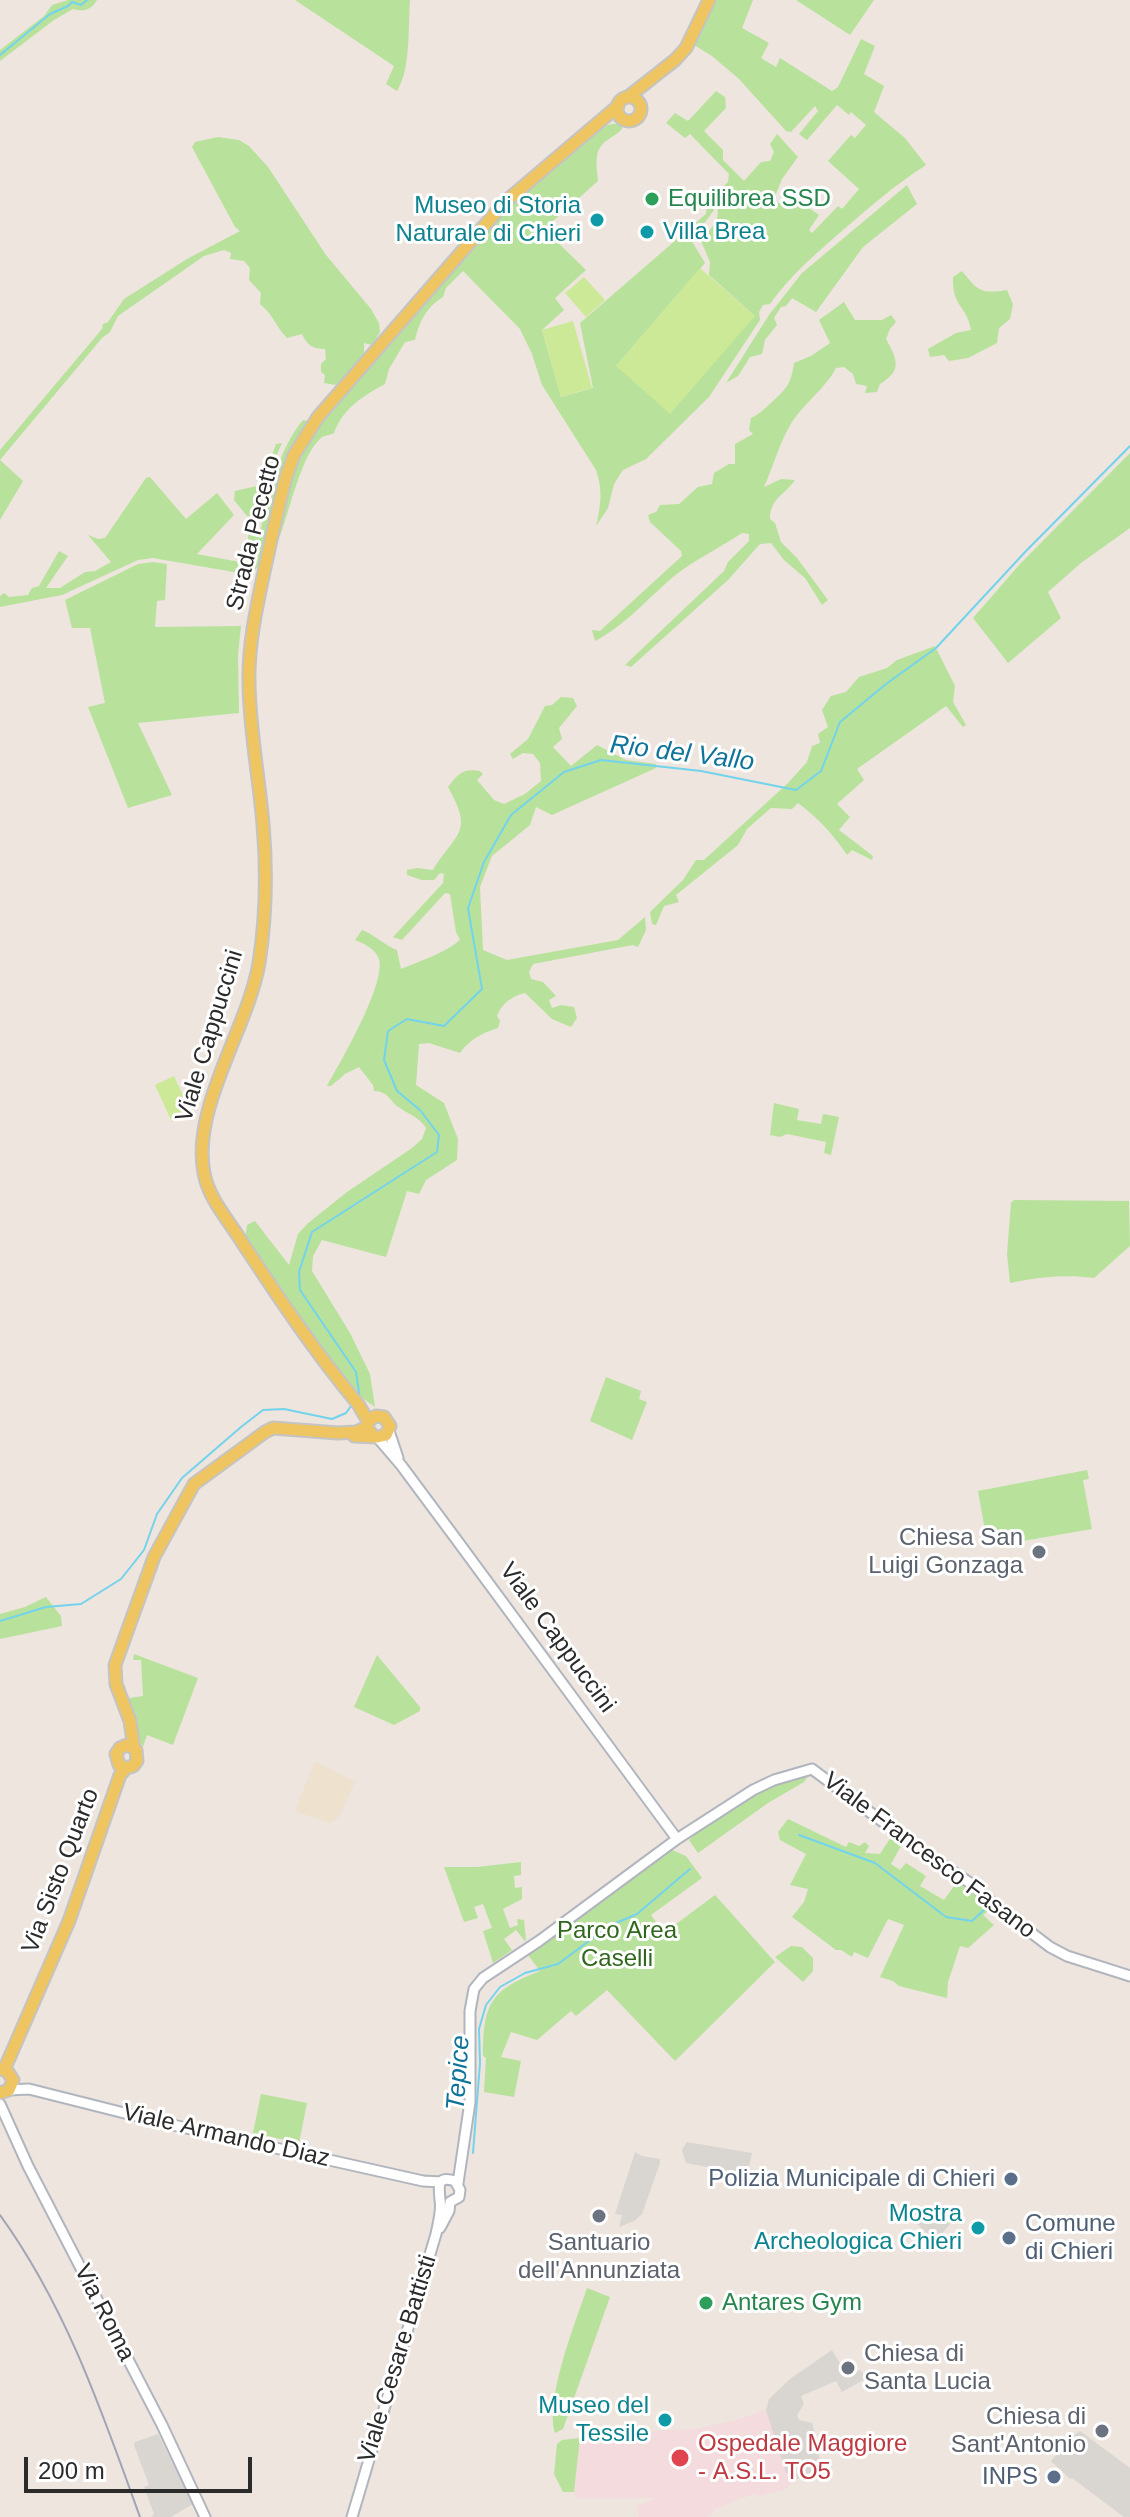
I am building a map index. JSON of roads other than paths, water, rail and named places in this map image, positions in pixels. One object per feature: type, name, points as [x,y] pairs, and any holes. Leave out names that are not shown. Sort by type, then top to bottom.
[{"type":"main road","name":"Strada Pecetto","points":[[265,872],[263,821],[249,688],[249,653],[279,504],[294,455],[318,417],[497,210],[686,48],[709,0]]},
{"type":"main road","name":"Strada Pecetto","points":[[592,128],[636,118],[642,95],[653,78]]},
{"type":"main road","points":[[628,97],[640,105]]},
{"type":"main road","points":[[618,106],[618,113],[623,119]]},
{"type":"main road","name":"Viale Cappuccini","points":[[265,872],[258,968],[206,1123],[201,1152],[204,1176],[213,1197],[276,1295],[366,1418]]},
{"type":"main road","points":[[384,1417],[388,1421],[389,1431],[381,1437],[366,1418],[384,1417]]},
{"type":"main road","points":[[131,1742],[117,1751],[116,1758],[122,1769],[133,1766],[138,1754],[131,1742],[130,1721],[114,1674],[121,1646],[154,1557],[194,1484],[273,1428],[356,1432],[366,1418]]},
{"type":"main road","name":"Via Sisto Quarto","points":[[4,2088],[69,1921],[122,1769]]},
{"type":"street","name":"Viale Cappuccini","points":[[366,1418],[677,1839]]},
{"type":"street","name":"Viale Cappuccini","points":[[389,1431],[401,1465]]},
{"type":"street","name":"Viale Francesco Fasano","points":[[446,2189],[462,2152],[470,2102],[470,2011],[474,1989],[483,1978],[539,1941],[677,1839],[774,1780],[812,1769],[973,1885],[1050,1947],[1067,1956],[1130,1976]]},
{"type":"street","name":"Viale Armando Diaz","points":[[4,2088],[29,2089],[164,2123],[423,2181],[446,2189]]},
{"type":"street","name":"Via Roma","points":[[4,2088],[28,2166],[162,2425],[205,2517]]},
{"type":"street","name":"Viale Cesare Battisti","points":[[352,2517],[436,2234],[449,2211],[446,2189]]},
{"type":"waterway","points":[[0,55],[50,14],[72,2],[81,5],[87,0]]},
{"type":"waterway","name":"Rio del Vallo","points":[[357,1397],[356,1372],[300,1290],[299,1272],[312,1232],[437,1152],[439,1135],[420,1110],[397,1091],[384,1060],[388,1031],[407,1019],[444,1026],[482,989],[468,908],[484,862],[511,815],[564,772],[601,760],[701,771],[796,790],[821,771],[840,722],[936,648],[1130,446]]},
{"type":"waterway","name":"Rio del Vallo","points":[[0,1621],[46,1607],[81,1604],[121,1579],[144,1550],[157,1514],[182,1478],[263,1410],[284,1409],[332,1419],[346,1413],[351,1406]]},
{"type":"waterway","name":"Tepice","points":[[799,1835],[875,1863],[946,1917],[972,1921],[986,1908]]},
{"type":"waterway","name":"Tepice","points":[[473,2153],[480,2063],[479,2029],[486,2005],[500,1987],[525,1973],[558,1964],[609,1926],[637,1914],[690,1869]]},
{"type":"railway","points":[[0,2215],[63,2323],[96,2399],[140,2517]]},
{"type":"place","name":"Equilibrea SSD","points":[[652,199]]},
{"type":"place","name":"Museo di Storia Naturale di Chieri","points":[[597,220]]},
{"type":"place","name":"Villa Brea","points":[[647,232]]},
{"type":"place","name":"Chiesa San Luigi Gonzaga","points":[[1039,1552]]},
{"type":"place","name":"Polizia Municipale di Chieri","points":[[1011,2179]]},
{"type":"place","name":"Santuario dell'Annunziata","points":[[599,2216]]},
{"type":"place","name":"Mostra Archeologica Chieri","points":[[978,2228]]},
{"type":"place","name":"Comune di Chieri","points":[[1009,2238]]},
{"type":"place","name":"Antares Gym","points":[[706,2303]]},
{"type":"place","name":"Chiesa di Santa Lucia","points":[[848,2368]]},
{"type":"place","name":"Museo del Tessile","points":[[665,2420]]},
{"type":"place","name":"Chiesa di Sant'Antonio","points":[[1102,2431]]},
{"type":"place","name":"Ospedale Maggiore - A.S.L. TO5","points":[[680,2458]]},
{"type":"place","name":"INPS","points":[[1054,2477]]},
{"type":"park label","name":"Parco Area Caselli","points":[[617,1945]]}]
